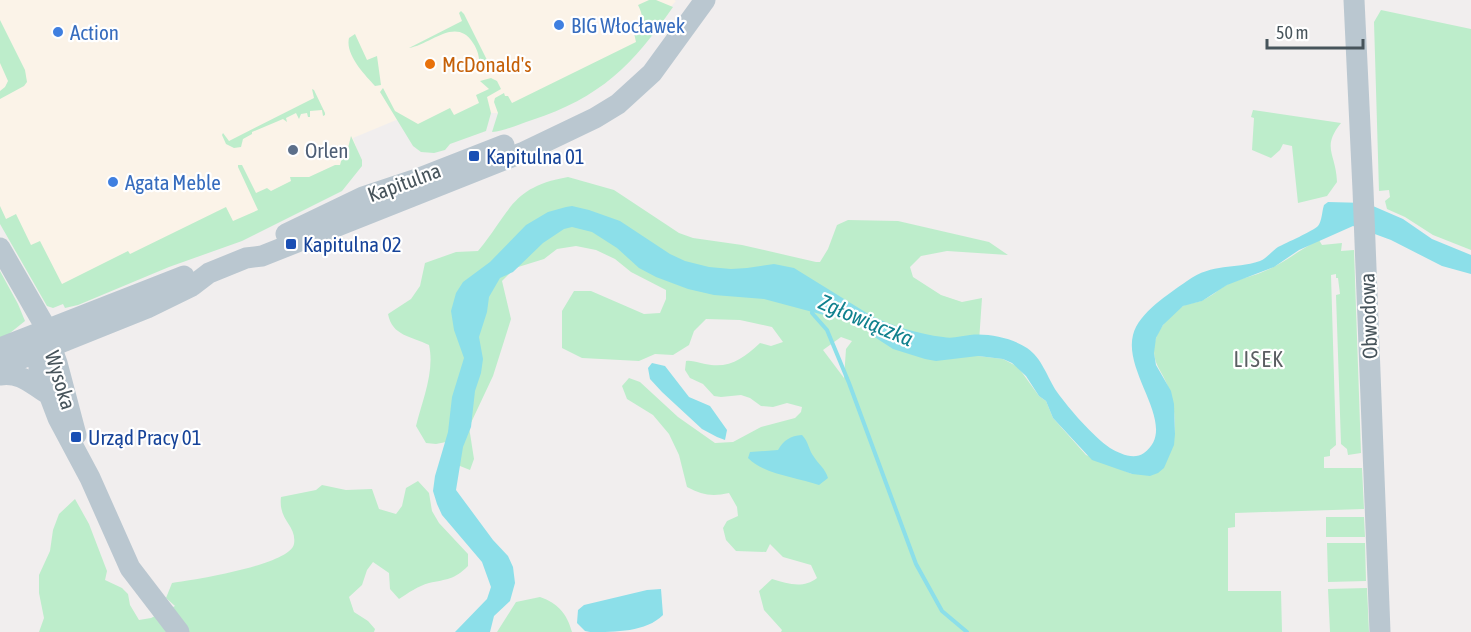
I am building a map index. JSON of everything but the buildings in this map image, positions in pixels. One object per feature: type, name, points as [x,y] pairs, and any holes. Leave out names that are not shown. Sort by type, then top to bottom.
[{"type":"street","name":"Kapitulna","points":[[0,367],[189,274],[209,273],[246,258],[257,249],[313,219],[363,197],[522,139],[572,129],[618,104],[641,85],[668,54],[705,0]]},
{"type":"street","name":"Obwodowa","points":[[1354,0],[1364,190],[1380,632]]},
{"type":"street","points":[[0,248],[42,321],[45,343]]},
{"type":"street","name":"Kapitulna","points":[[0,348],[45,343]]},
{"type":"street","name":"Wysoka","points":[[45,343],[39,368],[58,418],[90,478],[130,568],[179,632]]},
{"type":"street","name":"Wysoka","points":[[45,343],[75,428],[77,453]]},
{"type":"street","points":[[0,375],[23,376],[48,394]]},
{"type":"shaded area","points":[[0,0],[676,1],[636,45],[516,114],[474,112],[409,138],[401,118],[353,138],[360,158],[234,228],[79,290],[42,283],[0,217]]},
{"type":"green space","points":[[649,0],[656,0],[673,7],[644,46],[613,77],[596,90],[556,111],[507,129],[492,132],[498,113],[495,98],[504,93],[512,103],[636,42],[634,33],[640,27],[642,20],[638,5]]},
{"type":"green space","points":[[1381,10],[1471,29],[1471,250],[1433,235],[1405,217],[1387,209],[1385,201],[1390,197],[1389,190],[1379,191],[1374,22]]},
{"type":"green space","points":[[461,11],[487,60],[483,69],[479,71],[479,56],[473,43],[466,35],[459,32],[442,34],[409,48],[462,21],[459,13]]},
{"type":"green space","points":[[0,20],[25,70],[27,82],[0,99],[0,91],[8,81],[0,63]]},
{"type":"green space","points":[[355,34],[367,60],[377,56],[381,85],[375,86],[353,58],[349,38]]},
{"type":"green space","points":[[491,78],[497,81],[501,89],[487,97],[491,113],[486,131],[450,144],[445,150],[434,153],[421,152],[413,146],[380,92],[383,88],[395,111],[418,124],[450,108],[454,115],[479,103],[476,95],[489,89],[480,81]]},
{"type":"green space","points":[[312,89],[325,115],[323,116],[322,110],[310,111],[310,117],[307,113],[301,114],[299,119],[296,113],[286,118],[287,122],[283,119],[252,132],[243,139],[241,147],[234,148],[226,144],[223,133],[229,141],[314,98]]},
{"type":"green space","points":[[1253,110],[1341,123],[1331,145],[1337,182],[1327,196],[1298,203],[1292,146],[1283,144],[1271,158],[1252,150],[1254,118],[1251,117]]},
{"type":"green space","points":[[351,136],[362,160],[362,166],[342,191],[242,241],[169,267],[78,305],[65,308],[63,304],[53,308],[47,306],[0,224],[0,206],[6,219],[16,214],[31,245],[40,241],[62,284],[128,251],[130,254],[226,207],[233,221],[258,210],[238,165],[242,165],[256,193],[267,188],[271,191],[291,181],[290,177],[309,177],[335,165],[340,165],[344,151],[347,152]]},
{"type":"green space","points":[[568,177],[614,190],[679,233],[693,238],[742,245],[816,262],[820,262],[828,249],[837,225],[848,220],[898,221],[989,242],[1008,255],[947,251],[921,256],[910,267],[913,277],[941,295],[962,302],[982,298],[978,356],[1003,359],[1018,367],[1039,396],[1046,401],[1053,418],[1086,455],[1132,474],[1175,434],[1172,400],[1154,355],[1156,338],[1167,319],[1183,306],[1201,301],[1228,284],[1274,267],[1319,240],[1322,245],[1342,243],[1341,251],[1354,250],[1361,453],[1348,455],[1347,449],[1341,444],[1336,295],[1340,294],[1336,274],[1331,275],[1336,445],[1330,450],[1330,456],[1324,457],[1324,468],[1362,468],[1364,509],[1235,513],[1235,527],[1228,528],[1228,591],[1281,591],[1282,632],[781,632],[782,630],[764,610],[759,591],[772,579],[795,584],[806,584],[812,581],[817,578],[811,565],[783,557],[770,544],[766,552],[736,551],[726,540],[723,528],[727,521],[738,516],[737,507],[729,493],[707,494],[687,487],[679,455],[669,434],[653,415],[627,399],[622,386],[629,378],[640,382],[678,417],[715,443],[733,442],[761,427],[795,418],[801,412],[802,407],[787,403],[773,407],[761,406],[741,395],[714,396],[703,384],[690,378],[685,370],[686,361],[714,365],[728,364],[748,354],[760,343],[771,346],[783,342],[772,327],[740,320],[706,319],[694,331],[689,345],[673,355],[655,354],[639,361],[582,358],[562,348],[562,311],[574,291],[591,291],[644,314],[660,313],[666,299],[666,290],[596,250],[576,246],[557,249],[544,259],[515,268],[502,281],[511,319],[493,376],[469,427],[474,459],[470,470],[455,464],[446,442],[426,443],[416,426],[429,376],[429,345],[398,331],[390,321],[388,314],[411,299],[420,286],[425,263],[456,252],[478,251],[523,194],[549,181]],"holes":[[[841,337],[852,341],[846,349],[844,378],[823,350]]]},
{"type":"green space","points":[[0,271],[25,321],[5,337],[0,338]]},
{"type":"green space","points":[[418,481],[429,493],[432,511],[439,523],[468,554],[468,566],[446,580],[421,586],[399,599],[390,589],[389,573],[373,562],[367,570],[362,585],[349,597],[354,612],[368,621],[375,629],[374,632],[39,632],[44,618],[39,593],[39,575],[50,551],[53,530],[59,514],[75,499],[89,524],[107,571],[105,580],[122,588],[128,594],[130,605],[139,620],[151,618],[175,606],[166,598],[172,583],[259,565],[288,552],[294,544],[294,538],[282,512],[281,497],[316,490],[322,485],[346,490],[372,489],[379,509],[396,514],[402,506],[406,488]]},
{"type":"green space","points":[[1326,517],[1364,517],[1365,537],[1326,537]]},
{"type":"green space","points":[[1327,543],[1365,543],[1366,581],[1328,582]]},
{"type":"green space","points":[[1367,588],[1369,632],[1330,632],[1328,589]]},
{"type":"green space","points":[[540,597],[552,602],[561,610],[572,632],[497,632],[516,602]]},
{"type":"water","name":"Zgłowiączka","points":[[1328,202],[1366,203],[1403,219],[1432,239],[1471,255],[1471,274],[1442,266],[1391,240],[1353,226],[1299,250],[1274,267],[1227,285],[1202,301],[1183,306],[1163,325],[1156,338],[1154,353],[1156,365],[1171,391],[1175,434],[1174,445],[1164,468],[1150,476],[1132,474],[1092,460],[1053,418],[1046,401],[1039,396],[1026,376],[1012,363],[1003,359],[978,356],[936,361],[925,359],[893,349],[873,336],[863,326],[850,320],[764,299],[714,295],[688,289],[639,268],[617,248],[592,232],[572,227],[564,229],[543,243],[513,272],[500,278],[489,297],[479,337],[483,359],[481,373],[475,391],[471,427],[463,447],[456,490],[493,540],[508,556],[513,567],[515,583],[510,601],[494,616],[490,632],[455,632],[487,599],[491,587],[482,562],[442,515],[433,491],[448,432],[452,397],[464,358],[454,330],[451,311],[456,293],[463,282],[490,262],[526,225],[548,212],[572,206],[589,210],[620,221],[670,254],[685,261],[709,267],[731,269],[774,264],[794,268],[870,315],[915,332],[947,338],[984,335],[1014,341],[1037,357],[1057,392],[1089,430],[1110,448],[1123,454],[1136,456],[1144,453],[1153,442],[1156,429],[1154,415],[1132,350],[1133,335],[1141,319],[1164,298],[1197,275],[1215,269],[1260,261],[1278,247],[1315,228],[1320,221],[1324,205]]},
{"type":"water","points":[[652,363],[665,366],[689,397],[710,406],[727,430],[725,440],[702,429],[662,392],[650,379],[648,368]]},
{"type":"water","points":[[802,435],[828,478],[819,485],[772,472],[748,458],[750,452],[778,450],[788,439]]},
{"type":"water","points":[[661,589],[663,615],[648,625],[620,631],[590,632],[585,631],[577,623],[578,610],[584,605],[647,590]]},
{"type":"waterway","name":"Zgłowiączka","points":[[813,308],[812,313],[827,330],[849,383],[916,564],[942,611],[967,632]]},
{"type":"place","name":"BIG Włocławek","points":[[559,25]]},
{"type":"place","name":"Action","points":[[58,32]]},
{"type":"place","name":"McDonald's","points":[[430,64]]},
{"type":"place","name":"Orlen","points":[[293,150]]},
{"type":"place","name":"Kapitulna 01","points":[[474,156]]},
{"type":"place","name":"Agata Meble","points":[[113,182]]},
{"type":"place","name":"Kapitulna 02","points":[[291,244]]},
{"type":"place","name":"Urząd Pracy 01","points":[[76,437]]},
{"type":"district","name":"LISEK","points":[[1259,359]]}]
